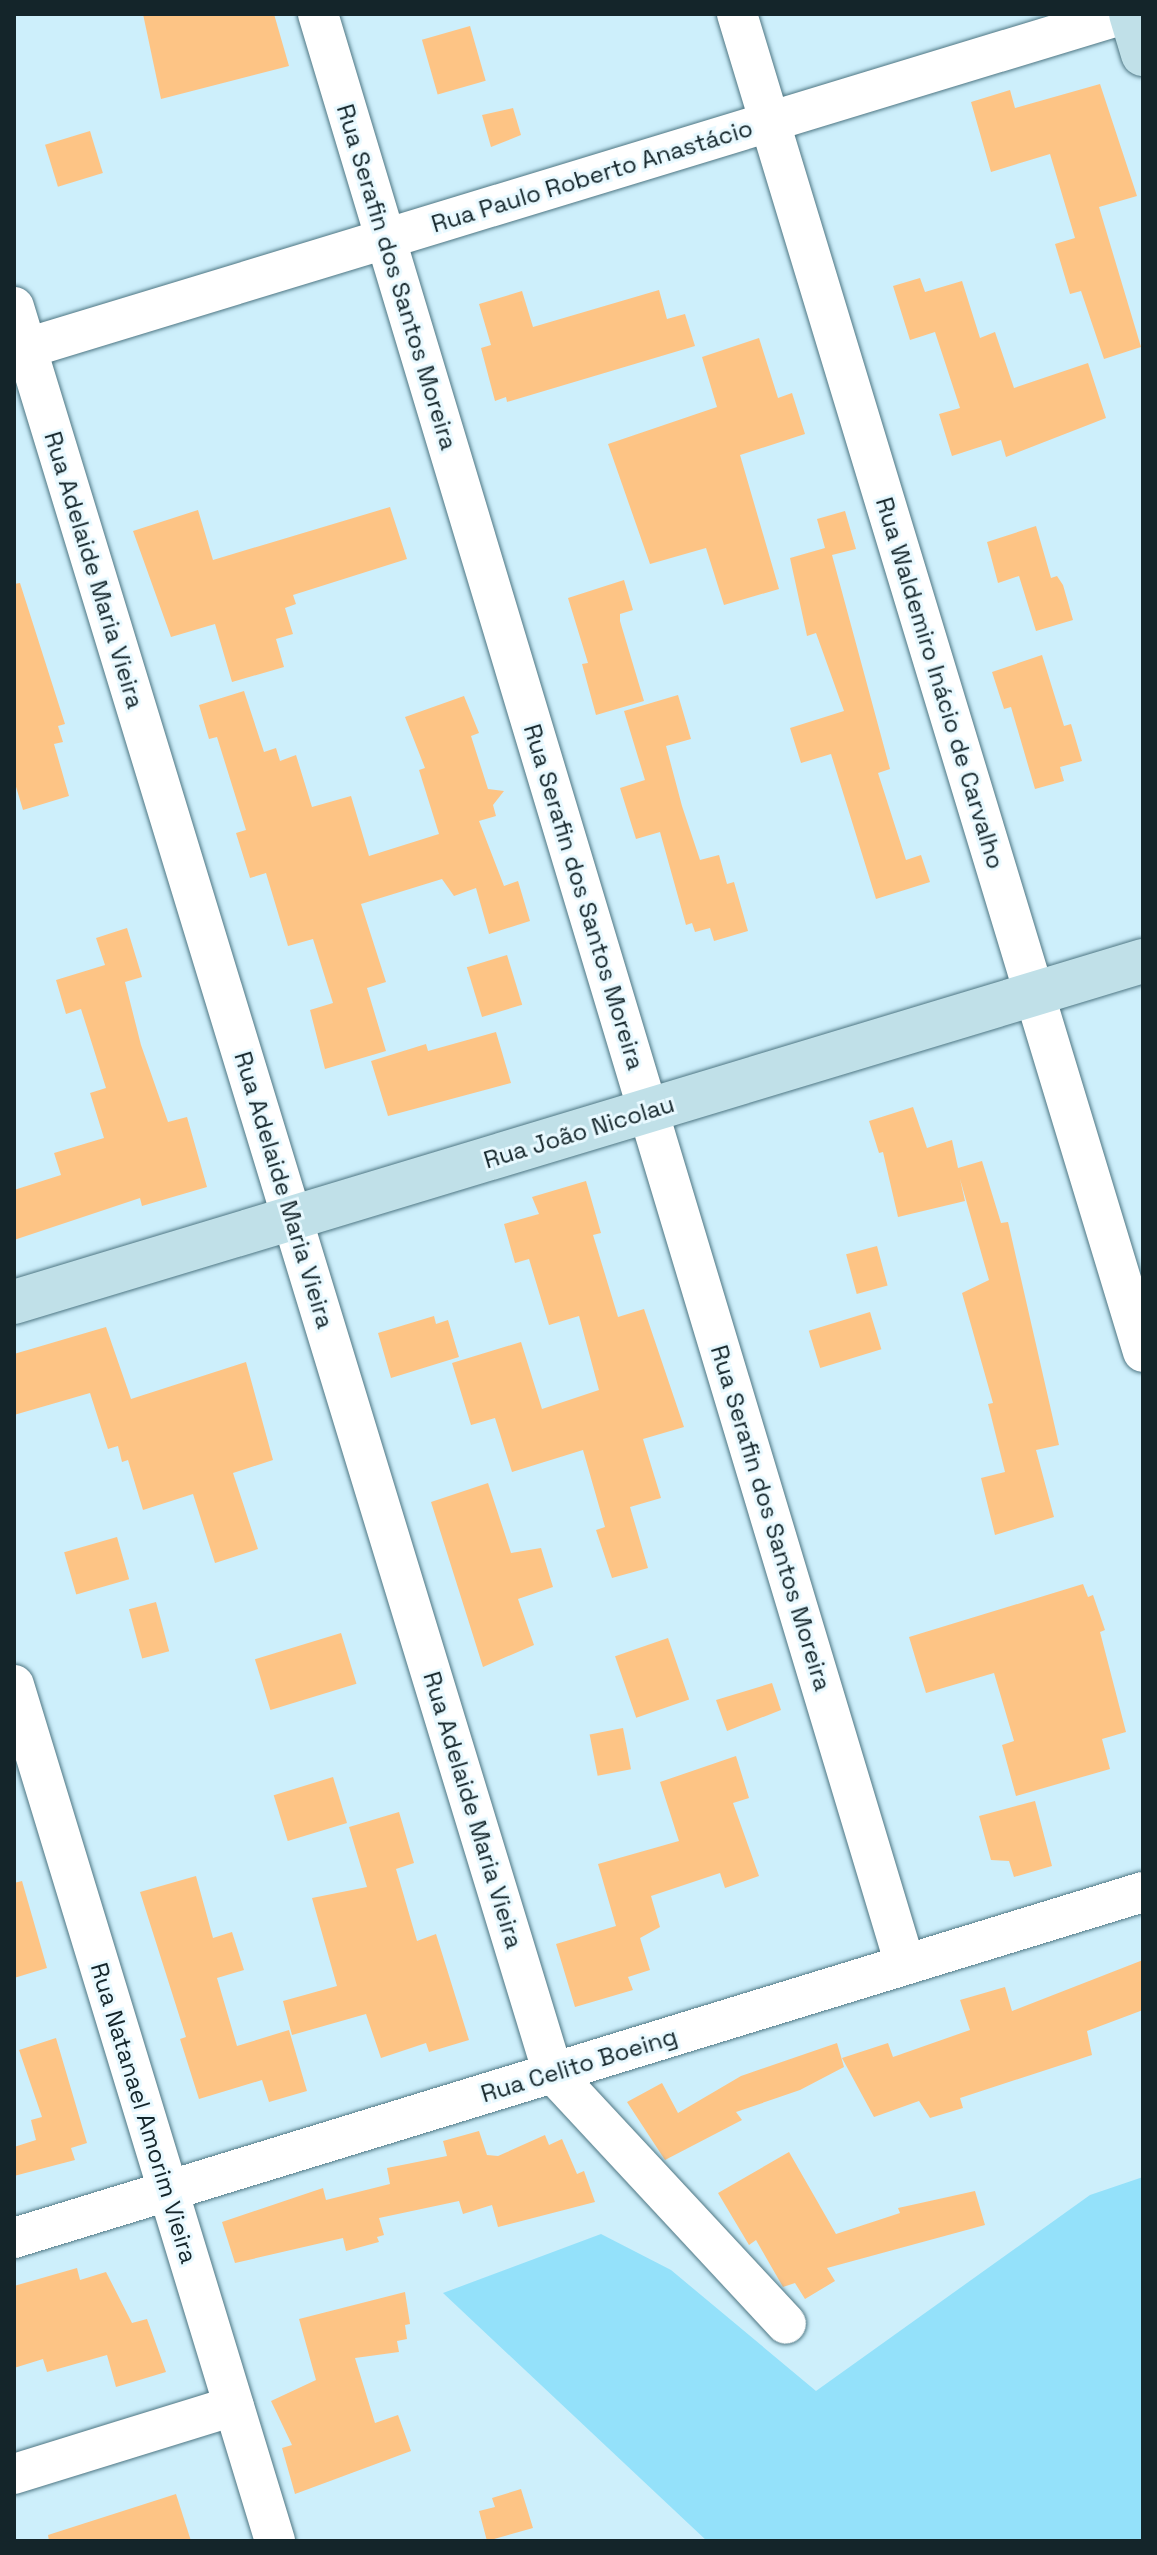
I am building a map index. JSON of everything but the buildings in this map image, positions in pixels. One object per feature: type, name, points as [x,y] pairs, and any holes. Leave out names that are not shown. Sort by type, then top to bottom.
[{"type":"street","name":"Rua Serafin dos Santos Moreira","points":[[318,14],[905,1964]]},
{"type":"street","name":"Rua Waldemiro Inácio de Carvalho","points":[[737,14],[1143,1352]]},
{"type":"street","name":"Rua Paulo Roberto Anastácio","points":[[20,350],[1124,14]]},
{"type":"street","points":[[1131,14],[1143,54]]},
{"type":"street","name":"Rua Adelaide Maria Vieira","points":[[14,307],[20,350],[292,1218],[553,2073]]},
{"type":"street","name":"Rua João Nicolau","points":[[14,1302],[1143,961]]},
{"type":"street","name":"Rua Natanael Amorim Vieira","points":[[14,1685],[275,2541]]},
{"type":"street","name":"Rua Celito Boeing","points":[[14,2238],[1143,1892]]},
{"type":"street","points":[[553,2073],[786,2324]]},
{"type":"street","points":[[14,2474],[234,2406]]},
{"type":"shaded area","points":[[1143,2177],[1143,2541],[707,2541],[443,2293],[601,2234],[671,2270],[816,2391],[1090,2195]]}]
